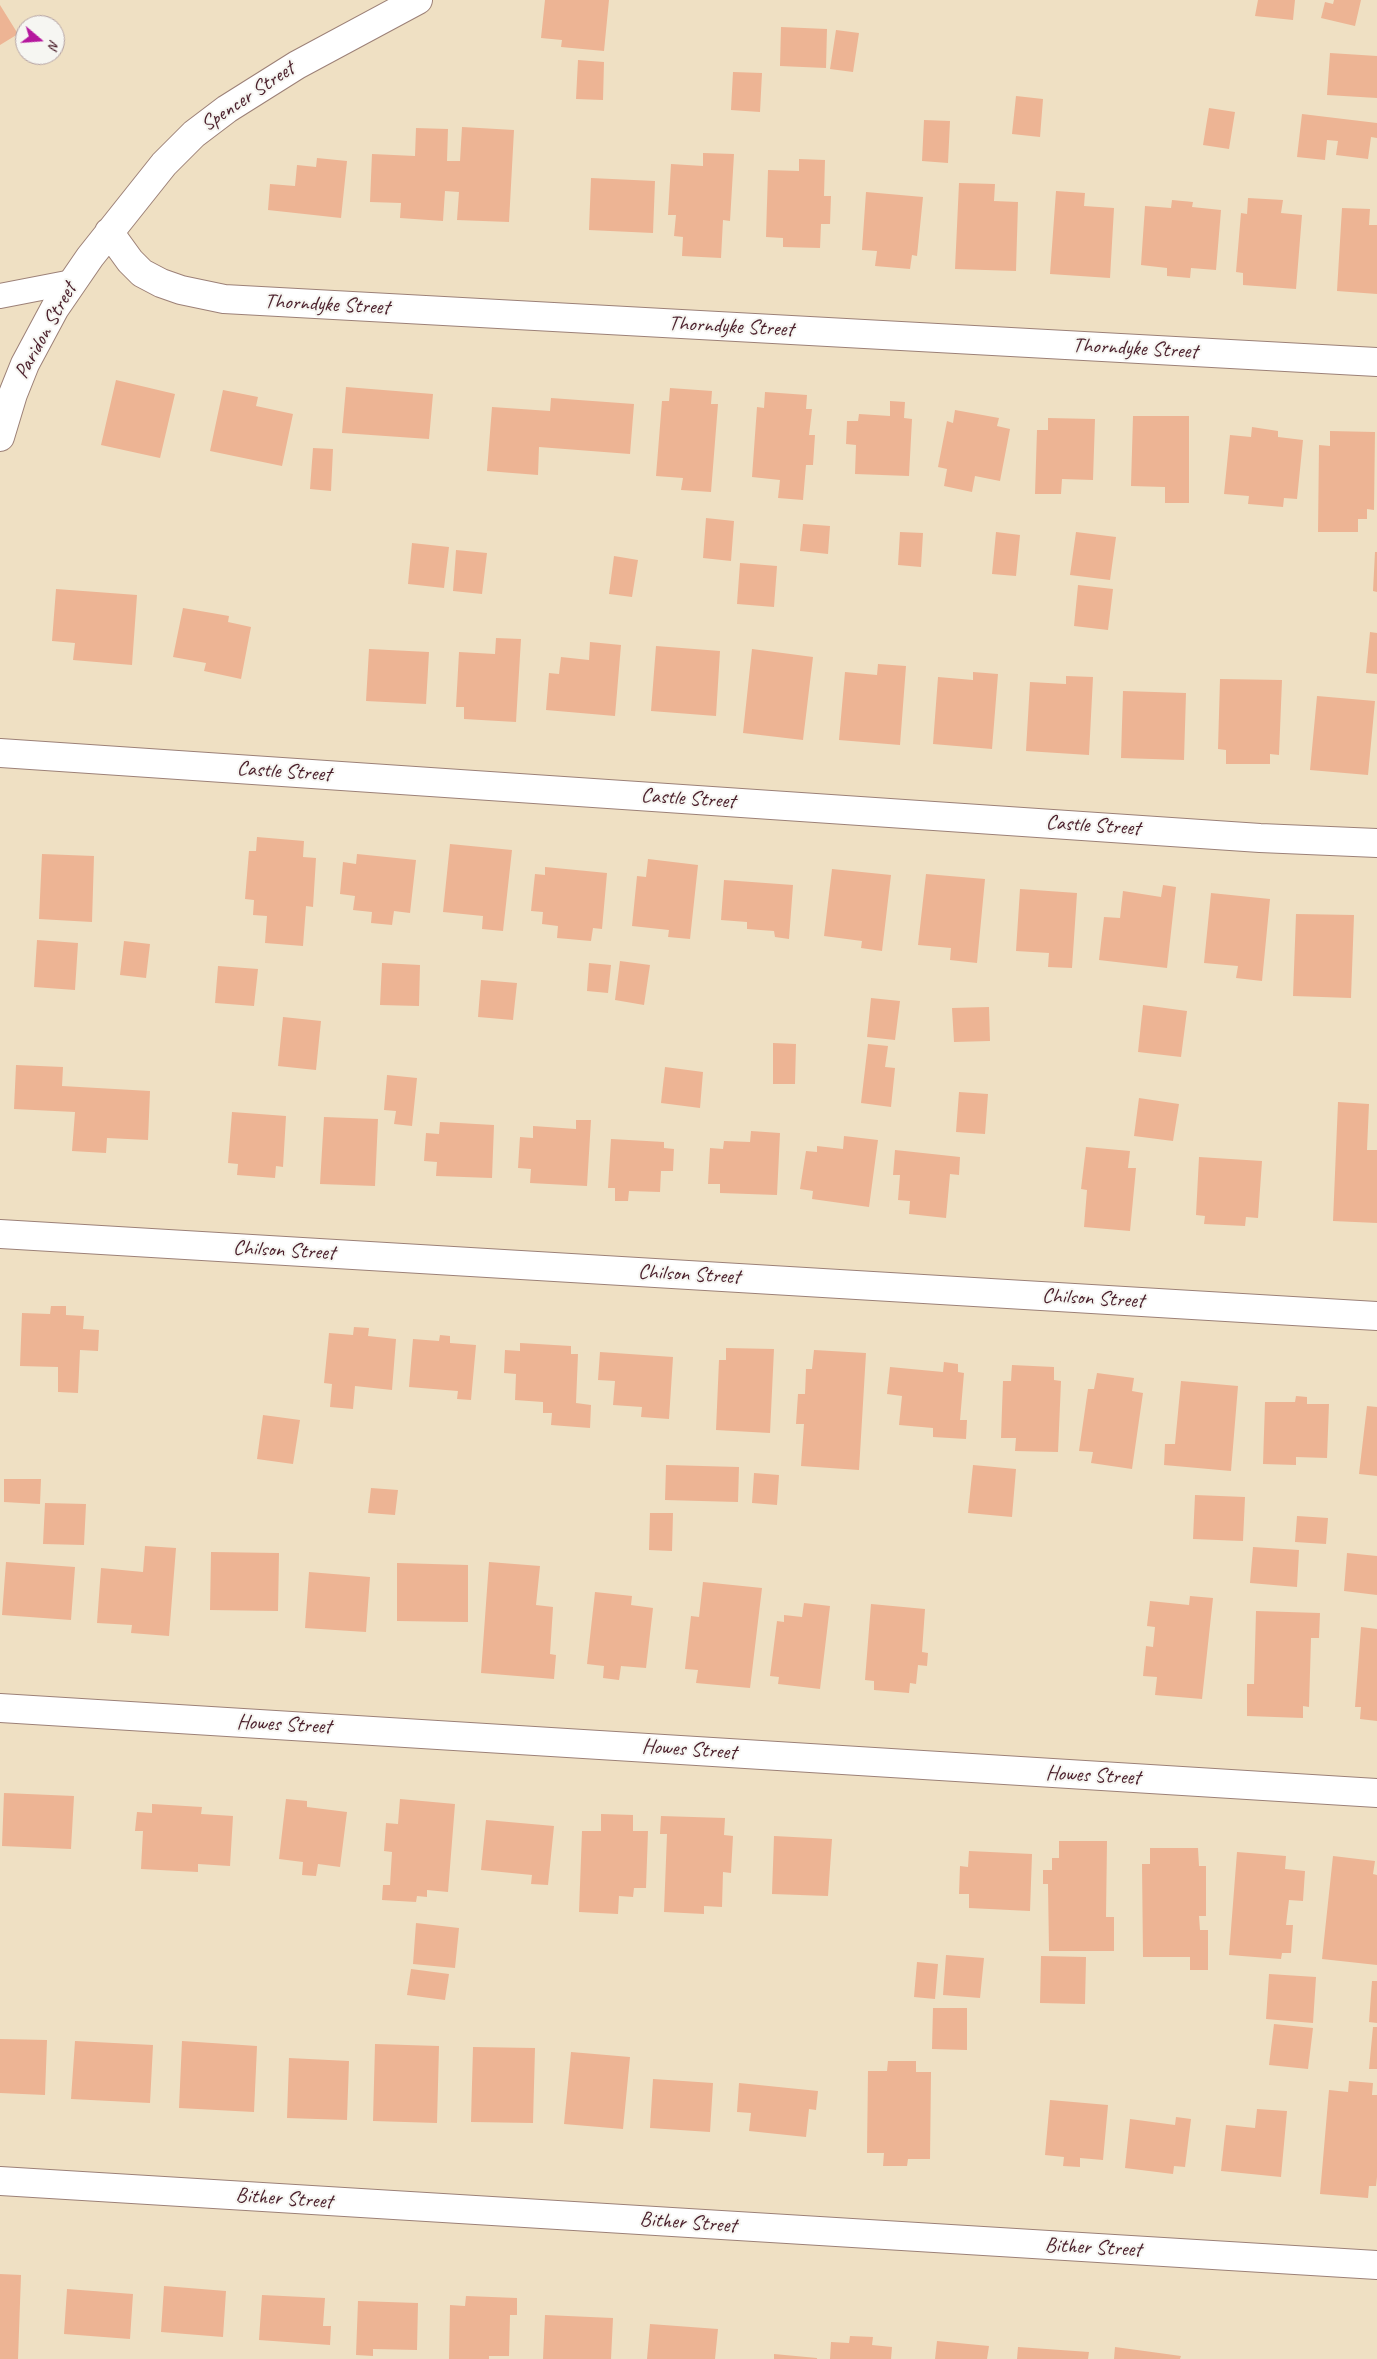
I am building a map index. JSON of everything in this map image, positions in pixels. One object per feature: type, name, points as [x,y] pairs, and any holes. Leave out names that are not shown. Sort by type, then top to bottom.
[{"type":"street","name":"Spencer Street","points":[[109,232],[164,164],[194,134],[227,109],[297,65],[418,0]]},
{"type":"street","name":"Paridon Street","points":[[0,437],[13,394],[25,364],[72,282],[109,232]]},
{"type":"street","name":"Thorndyke Street","points":[[109,232],[142,273],[161,283],[181,290],[224,299],[1377,362]]},
{"type":"street","name":"Castle Street","points":[[0,753],[1260,838],[1377,843]]},
{"type":"street","name":"Chilson Street","points":[[0,1234],[1377,1316]]},
{"type":"street","name":"Howes Street","points":[[0,1708],[1377,1793]]},
{"type":"street","name":"Bither Street","points":[[0,2181],[1377,2265]]},
{"type":"lane","points":[[0,296],[72,282]]},
{"type":"building","points":[[545,0],[609,0],[604,51],[561,47],[562,40],[541,38]]},
{"type":"building","points":[[1258,0],[1295,0],[1293,20],[1255,16]]},
{"type":"building","points":[[1334,0],[1361,0],[1355,26],[1321,18],[1325,2],[1333,4]]},
{"type":"building","points":[[0,5],[15,29],[15,36],[0,45]]},
{"type":"building","points":[[781,27],[827,29],[826,68],[780,66]]},
{"type":"building","points":[[836,30],[859,33],[853,72],[830,69]]},
{"type":"building","points":[[1330,53],[1377,56],[1377,98],[1327,95]]},
{"type":"building","points":[[578,60],[604,62],[603,100],[576,99]]},
{"type":"building","points":[[733,72],[762,73],[760,112],[731,110]]},
{"type":"building","points":[[1016,96],[1043,99],[1040,137],[1012,134]]},
{"type":"building","points":[[1209,108],[1235,112],[1229,149],[1203,145]]},
{"type":"building","points":[[1302,114],[1377,123],[1377,138],[1371,137],[1368,159],[1336,155],[1338,141],[1327,140],[1325,160],[1297,157]]},
{"type":"building","points":[[924,120],[950,121],[948,163],[922,161]]},
{"type":"building","points":[[462,127],[514,130],[509,222],[457,220],[459,192],[445,191],[443,221],[400,218],[401,203],[370,202],[372,154],[415,156],[416,128],[448,129],[447,161],[460,161]]},
{"type":"building","points":[[703,153],[734,154],[730,221],[723,220],[721,258],[682,256],[683,237],[674,236],[676,215],[668,215],[671,164],[703,166]]},
{"type":"building","points":[[317,158],[347,161],[341,218],[268,210],[270,184],[295,186],[297,165],[316,167]]},
{"type":"building","points":[[799,159],[825,160],[824,196],[831,196],[830,224],[821,224],[820,248],[783,247],[783,238],[766,237],[768,170],[799,171]]},
{"type":"building","points":[[591,178],[655,181],[653,233],[589,230]]},
{"type":"building","points":[[959,183],[995,184],[994,201],[1018,202],[1016,271],[955,269]]},
{"type":"building","points":[[1056,191],[1085,193],[1084,206],[1114,208],[1110,278],[1050,274]]},
{"type":"building","points":[[866,192],[923,197],[917,256],[912,255],[910,269],[875,266],[877,251],[862,250]]},
{"type":"building","points":[[1248,198],[1283,200],[1281,213],[1302,215],[1296,289],[1243,285],[1243,273],[1236,272],[1241,213],[1247,214]]},
{"type":"building","points":[[1172,200],[1193,202],[1192,207],[1221,210],[1216,270],[1191,268],[1190,278],[1167,276],[1167,268],[1141,265],[1145,206],[1171,208]]},
{"type":"building","points":[[1342,208],[1370,209],[1369,225],[1377,225],[1377,294],[1337,291]]},
{"type":"building","points":[[116,380],[175,394],[160,458],[101,445]]},
{"type":"building","points":[[346,387],[433,394],[429,439],[342,433]]},
{"type":"building","points":[[670,388],[712,391],[711,404],[718,404],[711,492],[681,490],[683,478],[656,476],[662,401],[669,401]]},
{"type":"building","points":[[223,390],[258,397],[256,406],[293,414],[282,466],[210,451]]},
{"type":"building","points":[[765,392],[807,395],[806,409],[812,409],[809,435],[815,435],[813,465],[806,465],[803,500],[778,498],[780,480],[752,477],[757,407],[764,408]]},
{"type":"building","points":[[551,398],[634,404],[630,454],[539,447],[538,475],[487,471],[492,407],[550,411]]},
{"type":"building","points":[[890,401],[905,402],[904,418],[912,419],[909,476],[855,474],[856,445],[846,444],[847,421],[858,421],[859,414],[890,416]]},
{"type":"building","points":[[955,410],[999,418],[997,426],[1010,429],[1000,481],[975,476],[972,492],[944,486],[947,469],[938,467],[947,421],[953,423]]},
{"type":"building","points":[[1133,416],[1189,416],[1189,503],[1165,503],[1165,487],[1131,486]]},
{"type":"building","points":[[1048,418],[1095,419],[1093,480],[1062,479],[1061,494],[1035,494],[1037,430],[1048,430]]},
{"type":"building","points":[[1252,427],[1278,431],[1278,437],[1303,440],[1297,499],[1284,498],[1283,507],[1248,504],[1249,496],[1224,494],[1230,435],[1251,437]]},
{"type":"building","points":[[1330,431],[1375,432],[1374,510],[1367,509],[1367,519],[1358,519],[1358,532],[1318,532],[1319,445],[1330,446]]},
{"type":"building","points":[[313,448],[333,449],[331,491],[310,489]]},
{"type":"building","points":[[706,518],[734,521],[731,561],[703,558]]},
{"type":"building","points":[[803,524],[830,526],[828,554],[800,551]]},
{"type":"building","points":[[900,532],[923,533],[921,567],[898,565]]},
{"type":"building","points":[[996,532],[1020,535],[1016,576],[992,574]]},
{"type":"building","points":[[1076,532],[1116,537],[1110,580],[1070,575]]},
{"type":"building","points":[[412,543],[449,547],[444,588],[408,584]]},
{"type":"building","points":[[456,550],[487,553],[482,594],[453,591]]},
{"type":"building","points":[[1375,552],[1377,552],[1377,592],[1373,591]]},
{"type":"building","points":[[614,556],[638,560],[632,597],[609,594]]},
{"type":"building","points":[[740,563],[777,566],[774,607],[737,604]]},
{"type":"building","points":[[1078,585],[1113,589],[1108,630],[1074,626]]},
{"type":"building","points":[[56,589],[137,595],[132,665],[73,660],[75,643],[52,641]]},
{"type":"building","points":[[183,608],[229,616],[228,622],[251,627],[241,679],[204,671],[206,663],[173,657]]},
{"type":"building","points":[[1370,632],[1377,633],[1377,674],[1366,673]]},
{"type":"building","points":[[496,638],[521,639],[516,722],[464,719],[464,707],[456,707],[459,652],[495,654]]},
{"type":"building","points":[[590,642],[621,645],[615,716],[546,710],[549,673],[559,674],[561,657],[589,660]]},
{"type":"building","points":[[656,646],[720,651],[716,716],[651,711]]},
{"type":"building","points":[[369,649],[429,652],[426,704],[366,701]]},
{"type":"building","points":[[752,649],[813,657],[803,740],[743,733]]},
{"type":"building","points":[[878,664],[906,666],[900,745],[839,740],[845,672],[877,675]]},
{"type":"building","points":[[973,672],[998,674],[992,749],[933,744],[938,677],[973,680]]},
{"type":"building","points":[[1066,676],[1093,677],[1089,755],[1026,751],[1030,682],[1066,684]]},
{"type":"building","points":[[1220,679],[1282,680],[1279,755],[1270,754],[1270,764],[1226,764],[1226,750],[1218,749]]},
{"type":"building","points":[[1123,691],[1186,693],[1184,760],[1121,758]]},
{"type":"building","points":[[1317,696],[1375,701],[1368,775],[1310,770]]},
{"type":"building","points":[[257,837],[304,841],[303,857],[316,858],[313,907],[306,906],[303,946],[265,943],[267,916],[253,915],[254,900],[245,899],[249,851],[256,851]]},
{"type":"building","points":[[450,844],[512,850],[503,931],[482,929],[483,916],[443,912]]},
{"type":"building","points":[[42,854],[94,856],[92,922],[39,919]]},
{"type":"building","points":[[357,854],[416,860],[410,913],[394,911],[392,925],[371,923],[372,912],[353,910],[355,896],[340,894],[343,862],[356,864]]},
{"type":"building","points":[[648,859],[698,865],[690,939],[668,937],[669,930],[632,926],[637,876],[646,877]]},
{"type":"building","points":[[545,867],[607,873],[602,929],[593,928],[591,941],[557,938],[558,926],[542,924],[543,912],[531,911],[535,874],[545,875]]},
{"type":"building","points":[[832,869],[891,875],[882,951],[861,948],[862,941],[824,936]]},
{"type":"building","points":[[926,874],[985,879],[977,963],[950,960],[951,948],[918,945]]},
{"type":"building","points":[[724,880],[793,885],[789,939],[775,937],[774,931],[747,929],[747,922],[721,920]]},
{"type":"building","points":[[1163,885],[1176,887],[1167,968],[1099,960],[1104,917],[1120,918],[1123,891],[1161,897]]},
{"type":"building","points":[[1020,889],[1077,893],[1072,968],[1048,967],[1049,953],[1016,951]]},
{"type":"building","points":[[1211,893],[1270,899],[1262,981],[1236,978],[1238,966],[1204,963]]},
{"type":"building","points":[[1296,914],[1354,915],[1351,998],[1293,996]]},
{"type":"building","points":[[37,940],[78,943],[75,990],[34,987]]},
{"type":"building","points":[[124,941],[150,944],[146,978],[120,975]]},
{"type":"building","points":[[620,961],[650,965],[644,1005],[615,1000]]},
{"type":"building","points":[[382,963],[420,965],[419,1006],[380,1005]]},
{"type":"building","points":[[589,963],[611,965],[608,993],[587,991]]},
{"type":"building","points":[[218,966],[258,969],[254,1006],[215,1003]]},
{"type":"building","points":[[481,980],[517,983],[513,1020],[478,1017]]},
{"type":"building","points":[[871,998],[900,1001],[895,1040],[867,1037]]},
{"type":"building","points":[[1143,1005],[1187,1011],[1181,1057],[1138,1052]]},
{"type":"building","points":[[989,1007],[990,1041],[954,1042],[952,1008]]},
{"type":"building","points":[[283,1017],[321,1021],[316,1070],[278,1066]]},
{"type":"building","points":[[773,1043],[796,1044],[795,1084],[773,1084]]},
{"type":"building","points":[[868,1044],[888,1046],[885,1067],[895,1068],[891,1107],[861,1103]]},
{"type":"building","points":[[16,1065],[63,1067],[62,1086],[150,1091],[148,1140],[107,1138],[106,1153],[72,1151],[75,1112],[14,1109]]},
{"type":"building","points":[[665,1067],[703,1072],[700,1108],[661,1103]]},
{"type":"building","points":[[387,1075],[417,1078],[412,1126],[394,1124],[396,1111],[384,1110]]},
{"type":"building","points":[[959,1092],[988,1094],[985,1134],[956,1132]]},
{"type":"building","points":[[1139,1098],[1179,1104],[1173,1141],[1134,1136]]},
{"type":"building","points":[[1338,1102],[1369,1104],[1367,1150],[1377,1150],[1377,1223],[1333,1221]]},
{"type":"building","points":[[232,1112],[286,1116],[283,1167],[276,1166],[275,1178],[237,1175],[238,1164],[228,1163]]},
{"type":"building","points":[[324,1117],[378,1119],[375,1186],[320,1184]]},
{"type":"building","points":[[576,1120],[591,1120],[587,1186],[530,1183],[531,1169],[518,1168],[520,1137],[533,1138],[533,1126],[576,1129]]},
{"type":"building","points":[[440,1122],[494,1125],[492,1178],[436,1176],[437,1162],[424,1161],[426,1133],[439,1134]]},
{"type":"building","points":[[751,1131],[780,1133],[777,1195],[720,1193],[720,1184],[708,1184],[710,1148],[723,1149],[724,1141],[750,1142]]},
{"type":"building","points":[[844,1136],[878,1140],[869,1207],[812,1199],[813,1191],[800,1189],[806,1151],[817,1152],[817,1146],[843,1149]]},
{"type":"building","points":[[611,1139],[664,1142],[664,1148],[674,1149],[673,1171],[661,1171],[660,1192],[629,1191],[628,1201],[615,1201],[615,1188],[608,1188]]},
{"type":"building","points":[[1086,1147],[1130,1151],[1128,1168],[1136,1168],[1130,1231],[1084,1227],[1087,1190],[1081,1189]]},
{"type":"building","points":[[895,1150],[960,1157],[959,1175],[950,1174],[946,1218],[909,1214],[910,1201],[898,1200],[900,1175],[893,1175]]},
{"type":"building","points":[[1199,1157],[1262,1161],[1258,1218],[1246,1217],[1245,1226],[1204,1224],[1205,1216],[1196,1215]]},
{"type":"building","points":[[51,1306],[66,1306],[66,1315],[84,1316],[83,1329],[99,1330],[98,1351],[80,1350],[78,1393],[58,1392],[58,1367],[20,1366],[22,1313],[50,1314]]},
{"type":"building","points":[[354,1327],[369,1328],[368,1336],[396,1339],[392,1390],[355,1386],[353,1409],[330,1407],[332,1384],[324,1383],[329,1333],[353,1335]]},
{"type":"building","points":[[440,1335],[450,1336],[450,1343],[476,1345],[471,1400],[457,1399],[458,1391],[409,1387],[413,1339],[439,1341]]},
{"type":"building","points":[[520,1343],[571,1346],[571,1354],[578,1354],[576,1403],[591,1405],[590,1428],[551,1425],[552,1413],[543,1413],[543,1402],[515,1400],[516,1374],[504,1373],[505,1350],[520,1351]]},
{"type":"building","points":[[726,1348],[774,1349],[770,1433],[716,1430],[719,1360],[726,1360]]},
{"type":"building","points":[[814,1350],[866,1353],[859,1470],[801,1466],[804,1424],[796,1424],[798,1394],[805,1394],[806,1369],[812,1369]]},
{"type":"building","points":[[600,1352],[673,1357],[669,1419],[641,1417],[642,1407],[613,1405],[615,1381],[598,1380]]},
{"type":"building","points":[[944,1362],[958,1364],[958,1372],[964,1373],[960,1420],[967,1420],[966,1439],[933,1437],[933,1428],[899,1425],[902,1396],[887,1394],[890,1367],[943,1372]]},
{"type":"building","points":[[1012,1365],[1054,1367],[1054,1380],[1061,1381],[1058,1452],[1015,1451],[1016,1438],[1001,1438],[1003,1381],[1011,1381]]},
{"type":"building","points":[[1097,1373],[1134,1378],[1132,1391],[1143,1393],[1132,1469],[1091,1463],[1093,1452],[1079,1451],[1088,1389],[1094,1389]]},
{"type":"building","points":[[1181,1381],[1238,1386],[1231,1471],[1164,1465],[1165,1444],[1175,1444]]},
{"type":"building","points":[[1296,1396],[1307,1397],[1307,1404],[1329,1404],[1327,1458],[1296,1457],[1296,1465],[1263,1464],[1265,1402],[1295,1402]]},
{"type":"building","points":[[1367,1406],[1377,1407],[1377,1476],[1359,1474]]},
{"type":"building","points":[[263,1415],[300,1420],[293,1464],[257,1459]]},
{"type":"building","points":[[666,1465],[739,1467],[738,1502],[665,1500]]},
{"type":"building","points":[[973,1465],[1016,1469],[1012,1517],[968,1513]]},
{"type":"building","points":[[754,1473],[779,1475],[777,1505],[752,1503]]},
{"type":"building","points":[[4,1479],[41,1479],[40,1504],[4,1502]]},
{"type":"building","points":[[371,1488],[398,1490],[395,1515],[368,1513]]},
{"type":"building","points":[[1195,1495],[1245,1497],[1243,1541],[1193,1539]]},
{"type":"building","points":[[45,1503],[86,1504],[84,1545],[43,1544]]},
{"type":"building","points":[[650,1513],[673,1513],[672,1551],[649,1550]]},
{"type":"building","points":[[1297,1516],[1328,1518],[1326,1544],[1295,1542]]},
{"type":"building","points":[[145,1546],[176,1548],[169,1636],[131,1633],[132,1625],[97,1623],[101,1568],[143,1572]]},
{"type":"building","points":[[1253,1547],[1299,1550],[1297,1587],[1250,1583]]},
{"type":"building","points":[[211,1552],[279,1553],[278,1611],[210,1610]]},
{"type":"building","points":[[1347,1553],[1377,1556],[1377,1595],[1344,1591]]},
{"type":"building","points":[[6,1562],[75,1567],[71,1620],[2,1615]]},
{"type":"building","points":[[489,1562],[540,1566],[536,1605],[553,1607],[550,1654],[556,1655],[554,1679],[481,1673]]},
{"type":"building","points":[[397,1563],[468,1565],[468,1622],[397,1621]]},
{"type":"building","points":[[309,1572],[370,1577],[366,1632],[305,1628]]},
{"type":"building","points":[[703,1582],[762,1588],[750,1688],[696,1683],[698,1670],[685,1669],[691,1616],[699,1617]]},
{"type":"building","points":[[595,1592],[632,1596],[631,1605],[653,1608],[646,1668],[621,1666],[619,1680],[603,1678],[604,1666],[587,1664]]},
{"type":"building","points":[[1190,1596],[1213,1598],[1202,1699],[1155,1695],[1157,1677],[1143,1676],[1146,1646],[1153,1647],[1155,1627],[1147,1626],[1150,1601],[1189,1605]]},
{"type":"building","points":[[804,1603],[830,1606],[820,1689],[778,1684],[779,1677],[770,1676],[777,1621],[784,1622],[784,1615],[802,1617]]},
{"type":"building","points":[[871,1604],[925,1609],[922,1652],[928,1653],[927,1666],[918,1665],[916,1684],[910,1683],[909,1693],[874,1690],[874,1681],[865,1680]]},
{"type":"building","points":[[1256,1611],[1320,1613],[1319,1638],[1311,1638],[1309,1707],[1303,1706],[1303,1718],[1247,1716],[1247,1684],[1254,1684]]},
{"type":"building","points":[[1361,1627],[1377,1629],[1377,1721],[1360,1719],[1361,1707],[1355,1707]]},
{"type":"building","points":[[4,1793],[74,1796],[71,1849],[2,1846]]},
{"type":"building","points":[[286,1799],[307,1801],[307,1807],[347,1812],[340,1867],[318,1864],[316,1876],[302,1875],[303,1862],[279,1859]]},
{"type":"building","points":[[400,1799],[455,1804],[448,1892],[427,1890],[427,1897],[417,1896],[416,1902],[382,1900],[383,1885],[390,1885],[392,1852],[384,1851],[386,1823],[398,1824]]},
{"type":"building","points":[[152,1804],[202,1807],[201,1814],[233,1816],[230,1866],[198,1864],[198,1872],[141,1869],[143,1831],[135,1831],[137,1812],[152,1813]]},
{"type":"building","points":[[601,1814],[633,1815],[633,1831],[648,1831],[646,1888],[634,1888],[633,1897],[619,1896],[618,1914],[579,1912],[582,1831],[601,1831]]},
{"type":"building","points":[[661,1816],[725,1818],[724,1835],[733,1836],[731,1873],[723,1872],[722,1907],[704,1906],[704,1914],[664,1912],[667,1834],[660,1834]]},
{"type":"building","points":[[486,1820],[554,1826],[548,1885],[531,1884],[532,1875],[481,1870]]},
{"type":"building","points":[[774,1836],[832,1839],[828,1896],[772,1894]]},
{"type":"building","points":[[1059,1841],[1107,1841],[1106,1917],[1114,1917],[1114,1951],[1049,1951],[1048,1884],[1043,1884],[1043,1870],[1052,1870],[1052,1858],[1059,1858]]},
{"type":"building","points":[[1150,1848],[1198,1848],[1199,1866],[1206,1866],[1206,1916],[1199,1916],[1200,1930],[1208,1930],[1208,1970],[1190,1970],[1190,1957],[1143,1957],[1142,1864],[1150,1864]]},
{"type":"building","points":[[969,1851],[1032,1854],[1030,1911],[969,1908],[969,1894],[959,1894],[960,1866],[968,1867]]},
{"type":"building","points":[[1237,1852],[1286,1856],[1285,1869],[1305,1871],[1303,1901],[1289,1900],[1286,1925],[1293,1925],[1291,1953],[1282,1953],[1281,1959],[1229,1955]]},
{"type":"building","points":[[1333,1856],[1375,1861],[1373,1874],[1377,1875],[1377,1965],[1322,1959]]},
{"type":"building","points":[[416,1923],[459,1928],[455,1968],[413,1964]]},
{"type":"building","points":[[946,1955],[984,1958],[980,1998],[943,1995]]},
{"type":"building","points":[[1041,1956],[1086,1957],[1085,2004],[1040,2003]]},
{"type":"building","points":[[917,1962],[938,1964],[935,1999],[914,1997]]},
{"type":"building","points":[[411,1969],[449,1974],[445,2000],[407,1995]]},
{"type":"building","points":[[1269,1974],[1316,1977],[1313,2023],[1266,2019]]},
{"type":"building","points":[[1372,1981],[1377,1981],[1377,2023],[1369,2022]]},
{"type":"building","points":[[933,2008],[967,2008],[967,2050],[932,2049]]},
{"type":"building","points":[[1274,2024],[1313,2028],[1308,2069],[1269,2065]]},
{"type":"building","points":[[1373,2027],[1377,2027],[1377,2069],[1369,2069]]},
{"type":"building","points":[[0,2039],[47,2040],[45,2095],[0,2093]]},
{"type":"building","points":[[75,2041],[153,2045],[150,2103],[71,2099]]},
{"type":"building","points":[[182,2041],[257,2046],[254,2112],[179,2108]]},
{"type":"building","points":[[375,2044],[439,2046],[437,2123],[373,2121]]},
{"type":"building","points":[[473,2047],[535,2048],[533,2123],[471,2122]]},
{"type":"building","points":[[571,2052],[630,2057],[623,2129],[564,2124]]},
{"type":"building","points":[[289,2058],[349,2061],[347,2120],[287,2118]]},
{"type":"building","points":[[888,2061],[916,2061],[916,2072],[931,2072],[930,2159],[908,2159],[907,2166],[883,2166],[884,2153],[867,2153],[868,2071],[887,2071]]},
{"type":"building","points":[[653,2079],[713,2083],[710,2132],[650,2128]]},
{"type":"building","points":[[1349,2081],[1373,2083],[1372,2095],[1377,2095],[1377,2177],[1376,2186],[1369,2186],[1368,2198],[1320,2194],[1329,2090],[1348,2092]]},
{"type":"building","points":[[739,2083],[818,2091],[816,2110],[809,2109],[806,2137],[749,2131],[751,2113],[737,2112]]},
{"type":"building","points":[[1050,2100],[1108,2105],[1103,2160],[1080,2158],[1080,2167],[1063,2166],[1064,2157],[1045,2155]]},
{"type":"building","points":[[1257,2109],[1287,2111],[1281,2177],[1221,2171],[1226,2125],[1255,2128]]},
{"type":"building","points":[[1176,2117],[1191,2119],[1185,2167],[1174,2166],[1173,2174],[1125,2168],[1130,2119],[1175,2125]]},
{"type":"building","points":[[0,2274],[21,2275],[18,2359],[0,2359]]},
{"type":"building","points":[[164,2286],[226,2291],[223,2337],[161,2332]]},
{"type":"building","points":[[67,2289],[133,2294],[130,2339],[64,2334]]},
{"type":"building","points":[[262,2295],[325,2298],[323,2326],[331,2326],[330,2345],[259,2340]]},
{"type":"building","points":[[466,2296],[517,2298],[517,2315],[510,2315],[509,2356],[489,2356],[489,2359],[449,2359],[450,2305],[465,2306]]},
{"type":"building","points":[[358,2301],[418,2303],[417,2350],[373,2349],[373,2356],[356,2355]]},
{"type":"building","points":[[545,2315],[613,2318],[611,2359],[543,2359]]},
{"type":"building","points":[[650,2324],[718,2329],[715,2359],[647,2359]]},
{"type":"building","points":[[850,2336],[873,2337],[872,2345],[892,2347],[891,2359],[830,2359],[831,2342],[849,2343]]},
{"type":"building","points":[[937,2341],[989,2346],[987,2359],[935,2359]]},
{"type":"building","points":[[1018,2347],[1089,2352],[1088,2359],[1017,2359]]},
{"type":"building","points":[[1115,2347],[1181,2356],[1180,2359],[1114,2359]]},
{"type":"building","points":[[774,2354],[817,2358],[817,2359],[774,2359]]}]
